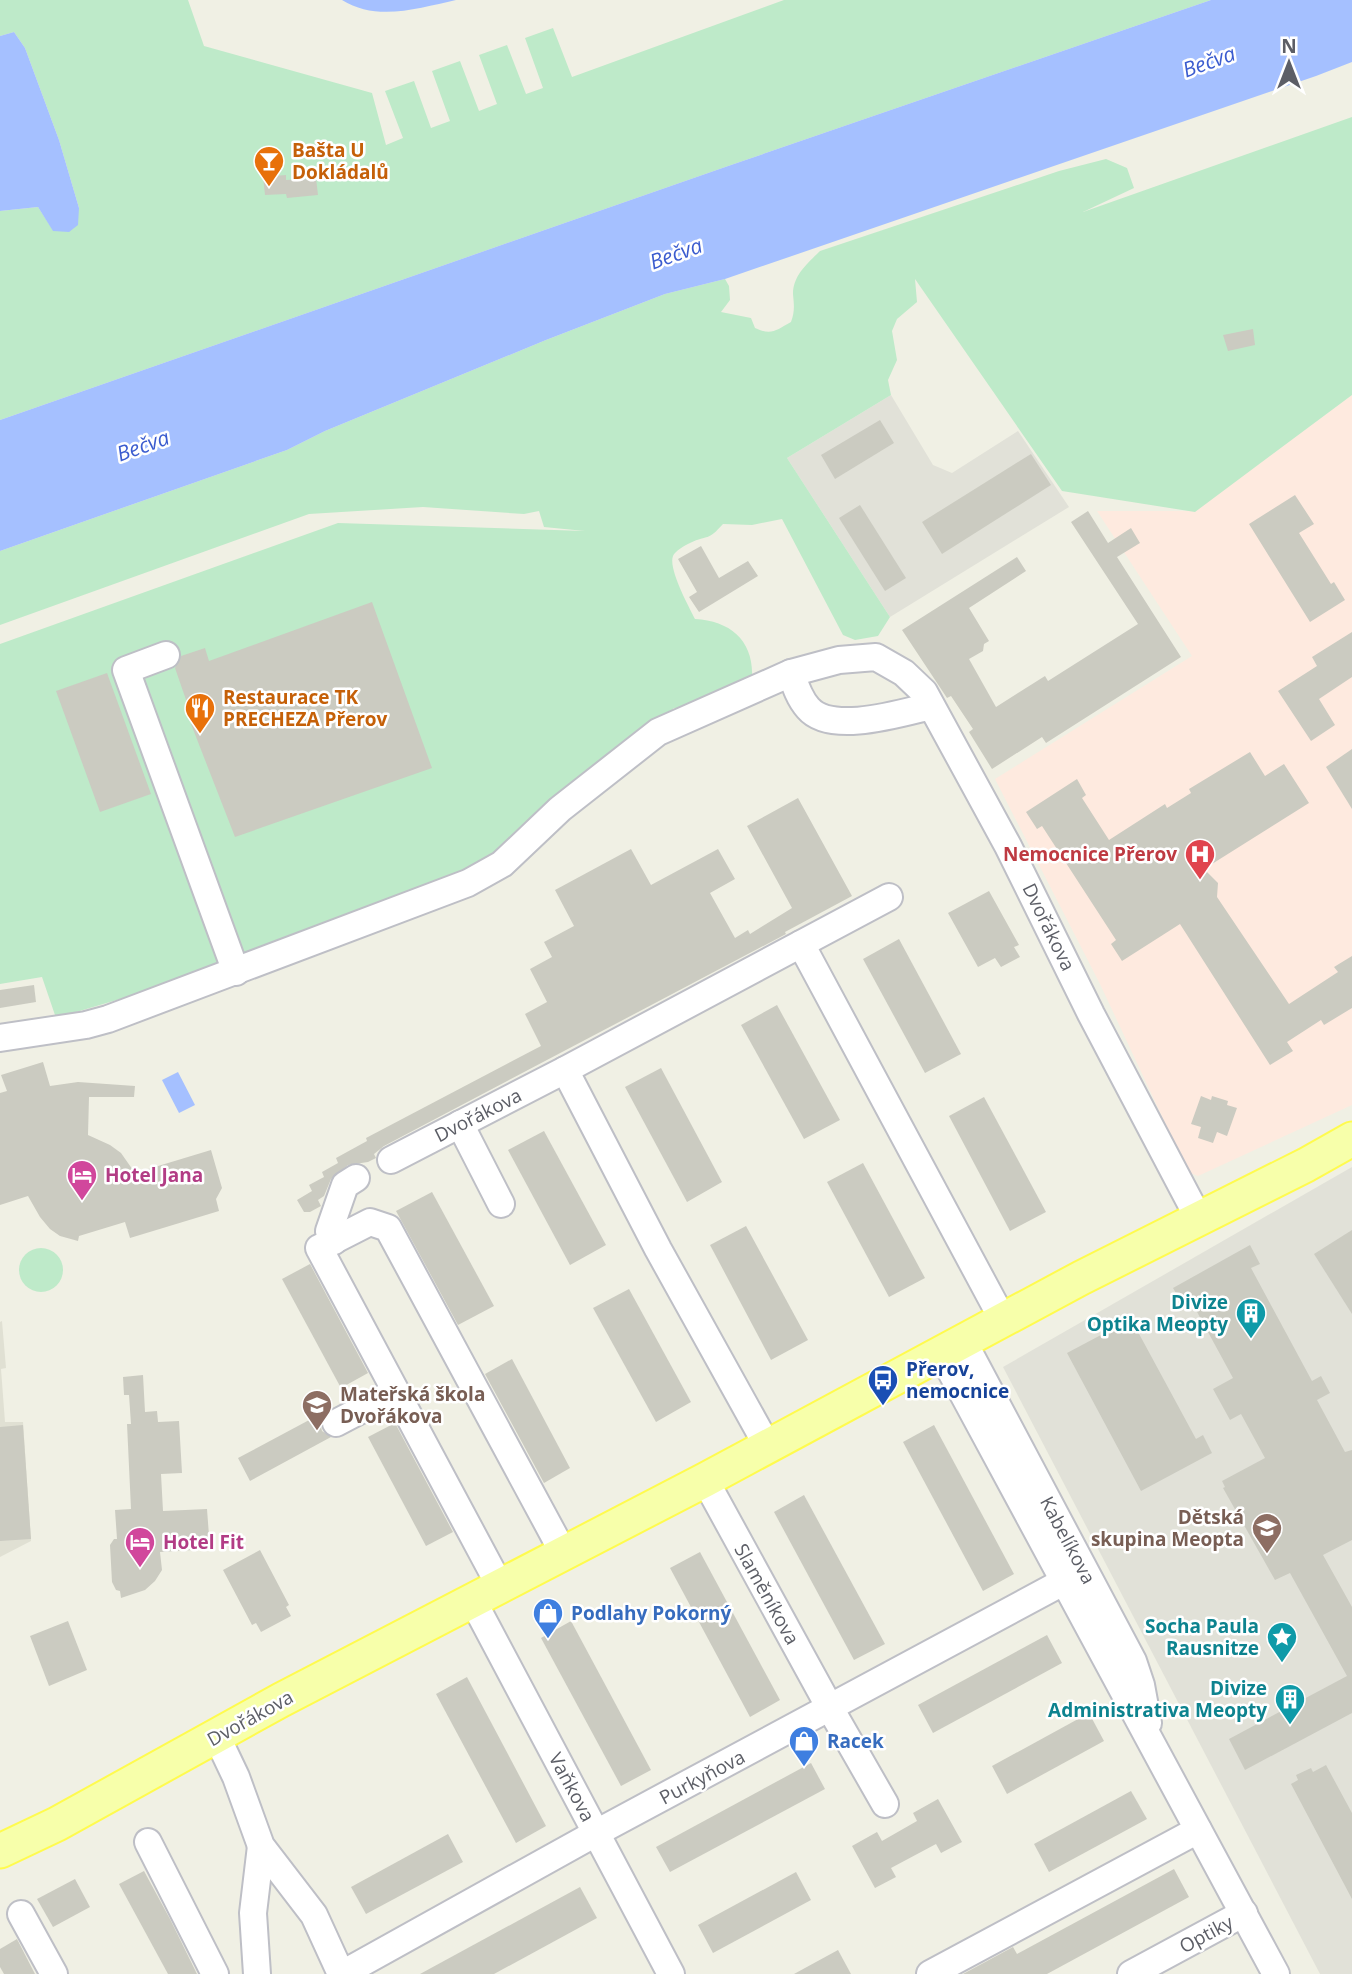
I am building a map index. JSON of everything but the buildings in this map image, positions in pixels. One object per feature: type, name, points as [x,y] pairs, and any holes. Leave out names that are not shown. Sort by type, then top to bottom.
[{"type":"main road","name":"Dvořákova","points":[[0,1851],[57,1824],[281,1700],[768,1447],[1081,1278],[1306,1165],[1352,1139]]},
{"type":"street","points":[[166,654],[126,670],[236,972]]},
{"type":"street","name":"Dvořákova","points":[[0,1038],[99,1022],[468,883],[502,864],[560,809],[658,732],[791,673],[839,660],[876,657],[904,673],[924,692],[1009,846],[1091,1014],[1199,1219]]},
{"type":"street","points":[[791,673],[798,694],[809,710],[830,721],[877,718],[931,706]]},
{"type":"street","name":"Dvořákova","points":[[391,1160],[889,897]]},
{"type":"street","points":[[801,944],[1003,1320]]},
{"type":"street","points":[[565,1070],[658,1249],[768,1447]]},
{"type":"street","points":[[460,1124],[500,1204]]},
{"type":"street","points":[[334,1241],[329,1231],[345,1185],[356,1178]]},
{"type":"street","points":[[487,1594],[395,1392],[319,1248],[370,1222],[388,1228],[564,1554]]},
{"type":"street","name":"Kabelíkova","points":[[952,1347],[1063,1582],[1133,1690],[1152,1745],[1276,1974]]},
{"type":"street","name":"Kabelíkova","points":[[952,1347],[1133,1661],[1133,1690]]},
{"type":"street","points":[[336,1423],[395,1392]]},
{"type":"street","name":"Slaměníkova","points":[[705,1480],[885,1804]]},
{"type":"street","name":"Purkyňova","points":[[342,1974],[596,1833],[1063,1582]]},
{"type":"street","name":"Vaňkova","points":[[487,1594],[596,1833],[671,1974]]},
{"type":"street","points":[[217,1737],[236,1777],[261,1846],[314,1915],[342,1974]]},
{"type":"street","points":[[930,1974],[1198,1830]]},
{"type":"street","points":[[148,1842],[215,1974]]},
{"type":"street","points":[[257,1974],[253,1913],[261,1846]]},
{"type":"street","name":"Optiky","points":[[1131,1974],[1244,1913]]},
{"type":"street","points":[[21,1914],[54,1974]]},
{"type":"shaded area","points":[[891,395],[933,465],[952,473],[1018,431],[1069,507],[890,617],[787,458]]},
{"type":"shaded area","name":"Nemocnice Přerov","points":[[1352,395],[1352,1105],[1198,1176],[1188,1172],[1100,984],[995,779],[1192,656],[1097,511],[1195,511]]},
{"type":"shaded area","points":[[1352,1167],[1352,1974],[1320,1974],[1003,1367]]},
{"type":"shaded area","points":[[2,1321],[6,1368],[1,1369],[5,1422],[23,1422],[31,1541],[0,1557],[0,1322]]},
{"type":"green space","points":[[0,0],[188,0],[204,46],[372,93],[386,145],[403,138],[385,91],[414,81],[431,128],[450,121],[432,71],[460,61],[479,111],[497,104],[479,55],[507,45],[526,94],[543,88],[525,38],[553,28],[572,77],[784,0],[1211,0],[0,420],[0,211],[38,207],[53,230],[79,208],[59,140],[25,48],[14,32],[0,36]]},
{"type":"green space","points":[[1352,117],[1352,395],[1195,512],[1062,491],[915,279],[917,302],[897,319],[892,331],[897,360],[888,380],[891,395],[787,458],[890,617],[878,636],[855,640],[843,635],[782,519],[752,525],[723,524],[711,536],[680,548],[673,556],[673,570],[695,619],[719,624],[738,635],[749,653],[752,678],[694,707],[674,708],[501,850],[452,876],[211,972],[56,1018],[42,977],[0,984],[0,644],[338,523],[585,531],[544,527],[539,511],[524,514],[423,507],[309,514],[0,625],[0,551],[287,450],[325,431],[665,294],[725,279],[729,286],[730,300],[721,312],[751,318],[755,328],[766,332],[774,331],[791,322],[796,281],[802,270],[820,251],[1059,171],[1106,159],[1127,168],[1134,188],[1083,212]]},
{"type":"green space","points":[[41,1248],[57,1254],[63,1270],[57,1286],[41,1292],[25,1286],[19,1270],[25,1254]]},
{"type":"water","points":[[342,0],[456,0],[384,12],[355,7]]},
{"type":"water","name":"Bečva","points":[[1211,0],[1352,0],[1352,62],[725,279],[665,294],[325,431],[287,450],[0,551],[0,420]]},
{"type":"water","points":[[14,32],[25,48],[59,140],[79,208],[78,225],[69,232],[53,231],[38,207],[0,211],[0,36]]},
{"type":"water","points":[[178,1072],[195,1105],[179,1113],[162,1080]]},
{"type":"place","name":"Bašta U Dokládalů","points":[[269,188]]},
{"type":"place","name":"Restaurace TK PRECHEZA Přerov","points":[[200,735]]},
{"type":"place","name":"Nemocnice Přerov","points":[[1200,881]]},
{"type":"place","name":"Hotel Jana","points":[[82,1202]]},
{"type":"place","name":"Divize Optika Meopty","points":[[1251,1340]]},
{"type":"place","name":"Přerov, nemocnice","points":[[883,1407]]},
{"type":"place","name":"Mateřská škola Dvořákova","points":[[317,1432]]},
{"type":"place","name":"Dětská skupina Meopta","points":[[1267,1555]]},
{"type":"place","name":"Hotel Fit","points":[[140,1569]]},
{"type":"place","name":"Podlahy Pokorný","points":[[548,1640]]},
{"type":"place","name":"Socha Paula Rausnitze","points":[[1282,1664]]},
{"type":"place","name":"Divize Administrativa Meopty","points":[[1290,1726]]},
{"type":"place","name":"Racek","points":[[804,1768]]}]
